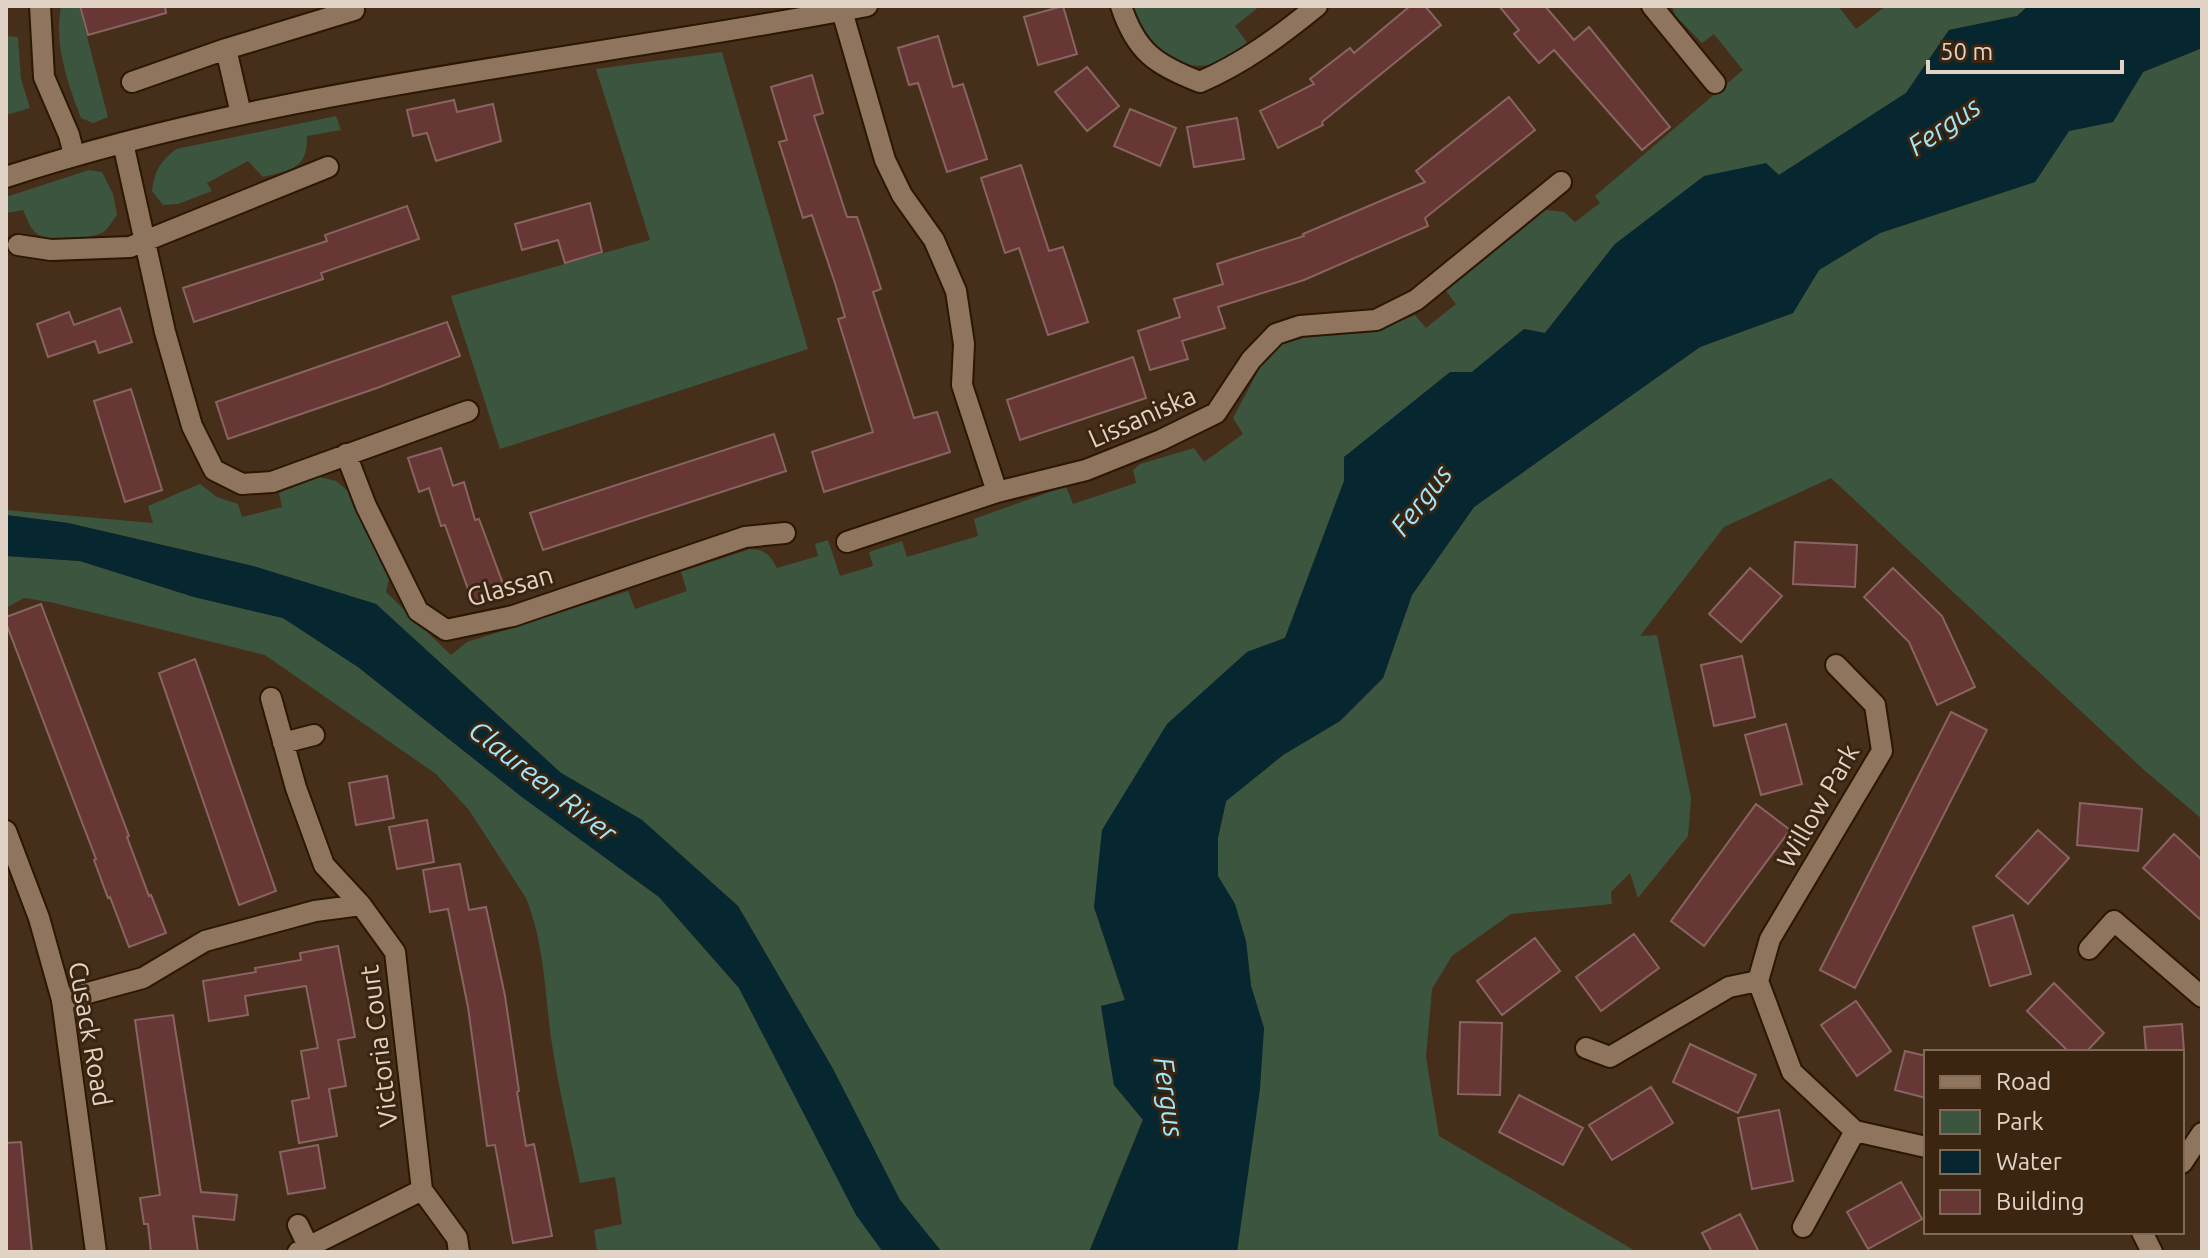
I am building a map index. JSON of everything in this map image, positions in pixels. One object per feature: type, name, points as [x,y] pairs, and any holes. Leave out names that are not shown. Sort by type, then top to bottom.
[{"type":"street","points":[[40,6],[44,77],[69,135],[74,155]]},
{"type":"street","points":[[6,177],[74,155],[241,114],[867,6]]},
{"type":"street","points":[[1121,6],[1144,52],[1173,71],[1200,82],[1231,69],[1317,6]]},
{"type":"street","points":[[1652,6],[1715,83]]},
{"type":"street","points":[[132,82],[354,10]]},
{"type":"street","points":[[842,11],[885,160],[902,195],[934,240],[956,291],[964,344],[962,385],[997,492]]},
{"type":"street","points":[[226,49],[241,114]]},
{"type":"street","points":[[123,143],[165,332],[192,426],[214,470],[242,484],[272,482],[468,411]]},
{"type":"street","points":[[18,245],[51,250],[130,247],[328,167]]},
{"type":"street","name":"Lissaniska","points":[[847,542],[997,492],[1086,470],[1161,440],[1216,413],[1251,360],[1276,334],[1300,326],[1376,320],[1416,300],[1561,182]]},
{"type":"street","name":"Glassan","points":[[346,454],[366,506],[418,611],[446,630],[513,616],[745,537],[785,533]]},
{"type":"street","name":"Willow Park","points":[[1758,981],[1770,939],[1882,751],[1875,705],[1836,665]]},
{"type":"street","name":"Victoria Court","points":[[271,698],[296,788],[324,865],[361,905],[395,952],[422,1190],[457,1238],[459,1252]]},
{"type":"street","points":[[283,743],[314,735]]},
{"type":"street","name":"Cusack Road","points":[[6,831],[39,918],[62,1000],[96,1252]]},
{"type":"street","points":[[62,1000],[143,978],[205,941],[315,911],[361,905]]},
{"type":"street","points":[[2089,949],[2114,921],[2202,997]]},
{"type":"street","points":[[1586,1048],[1610,1057],[1729,987],[1758,981],[1792,1072],[1855,1131],[1924,1147]]},
{"type":"street","points":[[1803,1227],[1855,1131]]},
{"type":"street","points":[[2184,1160],[2202,1133]]},
{"type":"street","points":[[298,1225],[303,1249],[422,1190]]},
{"type":"street","points":[[2143,1234],[2152,1252]]},
{"type":"green space","points":[[61,6],[79,6],[108,117],[93,123],[81,118],[67,77],[59,34]]},
{"type":"green space","points":[[1133,6],[1260,6],[1235,26],[1248,44],[1225,61],[1191,65],[1177,62],[1154,46],[1145,35]]},
{"type":"green space","points":[[1672,6],[1838,6],[1856,29],[1886,6],[2028,6],[2018,16],[1949,30],[1906,93],[1779,175],[1615,244],[1545,333],[1524,329],[1472,372],[1344,457],[1344,481],[1285,638],[1247,652],[1094,907],[1125,1001],[1101,1006],[1114,1085],[1143,1119],[1089,1252],[939,1250],[900,1200],[833,1069],[738,906],[642,820],[561,773],[376,604],[253,566],[68,523],[6,515],[6,510],[153,523],[148,506],[200,484],[217,497],[238,504],[242,517],[282,507],[279,493],[319,477],[336,481],[348,491],[389,579],[386,592],[451,655],[467,642],[628,591],[635,609],[687,591],[681,572],[750,549],[766,554],[777,568],[818,556],[815,544],[828,540],[840,576],[873,566],[869,552],[902,541],[907,557],[978,536],[974,519],[1066,486],[1073,504],[1136,483],[1133,470],[1140,464],[1194,448],[1204,462],[1243,434],[1233,418],[1265,358],[1279,345],[1313,335],[1373,332],[1415,315],[1426,328],[1456,304],[1446,291],[1546,210],[1564,212],[1575,222],[1600,203],[1595,196],[1743,70],[1714,34],[1702,43],[1675,15]]},
{"type":"green space","points":[[6,36],[18,37],[21,79],[30,108],[6,115]]},
{"type":"green space","points":[[2202,48],[2202,819],[2144,770],[1831,478],[1724,527],[1640,636],[1657,635],[1691,798],[1688,836],[1638,898],[1630,873],[1611,892],[1612,904],[1511,914],[1452,956],[1432,989],[1426,1057],[1439,1136],[1637,1252],[1237,1252],[1264,1028],[1251,986],[1246,941],[1218,877],[1218,838],[1226,801],[1283,755],[1340,721],[1383,678],[1412,595],[1474,507],[1700,347],[1793,313],[1819,270],[1880,233],[2035,182],[2069,131],[2113,122],[2143,72]]},
{"type":"green space","points":[[722,52],[808,349],[500,449],[451,296],[650,240],[596,69]]},
{"type":"green space","points":[[336,116],[341,130],[307,136],[307,147],[301,162],[289,170],[263,177],[248,161],[207,183],[212,191],[178,204],[163,205],[152,191],[159,167],[176,149]]},
{"type":"green space","points":[[89,170],[102,172],[113,194],[117,215],[105,231],[81,238],[49,238],[34,231],[23,210],[6,213],[6,197]]},
{"type":"green space","points":[[6,556],[80,561],[194,597],[283,618],[358,667],[522,797],[659,897],[739,988],[856,1214],[883,1252],[597,1252],[594,1230],[622,1224],[615,1177],[580,1183],[557,1075],[540,950],[532,915],[526,898],[469,810],[436,774],[265,655],[50,602],[24,598],[6,608]]},
{"type":"water","name":"Fergus","points":[[2028,6],[2202,6],[2202,48],[2143,72],[2113,122],[2069,131],[2035,182],[1880,233],[1819,270],[1793,313],[1700,347],[1474,507],[1412,595],[1383,678],[1340,721],[1283,755],[1226,801],[1218,838],[1218,876],[1235,904],[1246,941],[1251,986],[1264,1028],[1260,1089],[1237,1252],[1089,1252],[1143,1120],[1114,1085],[1101,1006],[1125,1000],[1094,907],[1102,830],[1167,724],[1247,652],[1285,638],[1344,481],[1344,457],[1450,372],[1472,372],[1524,329],[1545,333],[1615,244],[1704,176],[1766,163],[1779,175],[1906,93],[1949,30],[2017,16]]},
{"type":"water","name":"Claureen River","points":[[6,515],[68,523],[253,566],[376,604],[561,773],[642,820],[738,906],[833,1069],[900,1200],[942,1252],[883,1252],[856,1215],[739,988],[659,897],[522,797],[358,667],[283,618],[194,597],[80,561],[6,556]]},
{"type":"building","points":[[80,6],[165,6],[166,13],[88,35]]},
{"type":"building","points":[[1063,6],[1077,54],[1038,65],[1024,17]]},
{"type":"building","points":[[1410,6],[1425,6],[1441,25],[1322,122],[1323,125],[1278,148],[1260,111],[1314,84],[1310,79],[1350,48],[1354,53]]},
{"type":"building","points":[[1499,6],[1545,6],[1574,40],[1589,27],[1670,127],[1642,150],[1554,50],[1539,63],[1514,34],[1519,30]]},
{"type":"building","points":[[938,36],[953,87],[963,84],[987,159],[947,172],[918,83],[909,85],[898,48]]},
{"type":"building","points":[[1087,67],[1119,106],[1087,131],[1055,92]]},
{"type":"building","points":[[812,75],[823,113],[814,116],[847,217],[857,217],[869,252],[881,289],[873,292],[914,418],[937,412],[950,452],[824,492],[812,452],[873,432],[838,319],[845,317],[835,283],[812,215],[803,218],[779,142],[787,140],[771,87]]},
{"type":"building","points":[[1509,97],[1535,130],[1425,218],[1428,226],[1304,280],[1218,307],[1225,328],[1182,341],[1188,359],[1150,370],[1138,331],[1180,317],[1174,299],[1223,284],[1217,264],[1304,236],[1425,182],[1416,171]]},
{"type":"building","points":[[454,100],[457,112],[493,104],[501,141],[436,161],[427,133],[413,136],[407,110]]},
{"type":"building","points":[[1130,109],[1176,128],[1160,166],[1114,146]]},
{"type":"building","points":[[1237,118],[1244,159],[1194,167],[1187,127]]},
{"type":"building","points":[[1021,165],[1049,251],[1063,247],[1088,322],[1048,335],[1019,248],[1005,253],[981,178]]},
{"type":"building","points":[[590,203],[602,252],[565,263],[558,240],[522,250],[515,224]]},
{"type":"building","points":[[407,206],[419,239],[321,273],[323,279],[194,322],[183,288],[327,241],[325,235]]},
{"type":"building","points":[[120,308],[132,342],[99,353],[95,341],[48,357],[37,324],[69,312],[74,325]]},
{"type":"building","points":[[447,322],[460,356],[228,439],[216,402]]},
{"type":"building","points":[[1133,357],[1146,398],[1020,440],[1007,400]]},
{"type":"building","points":[[131,389],[162,490],[125,502],[94,401]]},
{"type":"building","points":[[774,434],[786,471],[543,550],[530,513]]},
{"type":"building","points":[[441,448],[453,486],[464,482],[475,520],[479,519],[506,592],[473,603],[429,488],[419,492],[408,458]]},
{"type":"building","points":[[1795,542],[1857,545],[1855,587],[1793,584]]},
{"type":"building","points":[[1750,568],[1782,596],[1741,642],[1709,614]]},
{"type":"building","points":[[1893,568],[1942,616],[1975,687],[1937,705],[1909,642],[1864,597]]},
{"type":"building","points":[[41,604],[149,896],[166,933],[129,947],[6,623],[6,617]]},
{"type":"building","points":[[1742,656],[1755,717],[1714,726],[1701,665]]},
{"type":"building","points":[[195,659],[276,891],[239,905],[159,673]]},
{"type":"building","points":[[1951,712],[1987,730],[1855,988],[1820,970]]},
{"type":"building","points":[[1786,724],[1802,784],[1761,795],[1745,735]]},
{"type":"building","points":[[387,776],[394,818],[356,825],[349,783]]},
{"type":"building","points":[[2080,803],[2142,809],[2138,851],[2077,845]]},
{"type":"building","points":[[1756,804],[1790,830],[1704,946],[1671,921]]},
{"type":"building","points":[[427,820],[434,862],[397,869],[389,827]]},
{"type":"building","points":[[2038,830],[2069,858],[2028,904],[1996,876]]},
{"type":"building","points":[[2174,834],[2202,860],[2202,921],[2143,868]]},
{"type":"building","points":[[460,864],[469,910],[486,907],[505,996],[526,1146],[534,1144],[552,1236],[513,1243],[495,1145],[487,1146],[468,1007],[448,909],[430,912],[423,870]]},
{"type":"building","points":[[2013,915],[2031,974],[1990,986],[1973,927]]},
{"type":"building","points":[[1634,934],[1659,968],[1601,1011],[1576,977]]},
{"type":"building","points":[[1535,938],[1560,971],[1502,1015],[1477,981]]},
{"type":"building","points":[[338,946],[355,1037],[338,1040],[346,1086],[329,1089],[337,1136],[299,1143],[292,1101],[309,1098],[301,1051],[318,1048],[306,986],[245,996],[248,1015],[209,1021],[203,981],[256,972],[255,968],[301,960],[300,953]]},
{"type":"building","points":[[2054,983],[2104,1033],[2088,1050],[2067,1050],[2027,1011]]},
{"type":"building","points":[[1856,1001],[1891,1051],[1857,1076],[1821,1025]]},
{"type":"building","points":[[173,1015],[201,1192],[237,1195],[234,1220],[193,1216],[198,1252],[151,1252],[148,1224],[144,1224],[140,1198],[160,1195],[135,1020]]},
{"type":"building","points":[[1460,1022],[1502,1023],[1500,1095],[1458,1094]]},
{"type":"building","points":[[2182,1024],[2184,1050],[2146,1050],[2144,1027]]},
{"type":"building","points":[[1690,1044],[1756,1075],[1738,1113],[1673,1082]]},
{"type":"building","points":[[1905,1051],[1924,1056],[1924,1097],[1895,1090]]},
{"type":"building","points":[[1651,1087],[1673,1123],[1612,1160],[1589,1125]]},
{"type":"building","points":[[1519,1095],[1583,1128],[1563,1165],[1499,1132]]},
{"type":"building","points":[[1779,1110],[1793,1181],[1752,1189],[1738,1118]]},
{"type":"building","points":[[21,1142],[32,1252],[6,1252],[6,1143]]},
{"type":"building","points":[[318,1145],[325,1188],[288,1194],[280,1152]]},
{"type":"building","points":[[1901,1182],[1922,1219],[1868,1249],[1847,1212]]},
{"type":"building","points":[[1740,1214],[1759,1252],[1712,1252],[1702,1233]]}]
